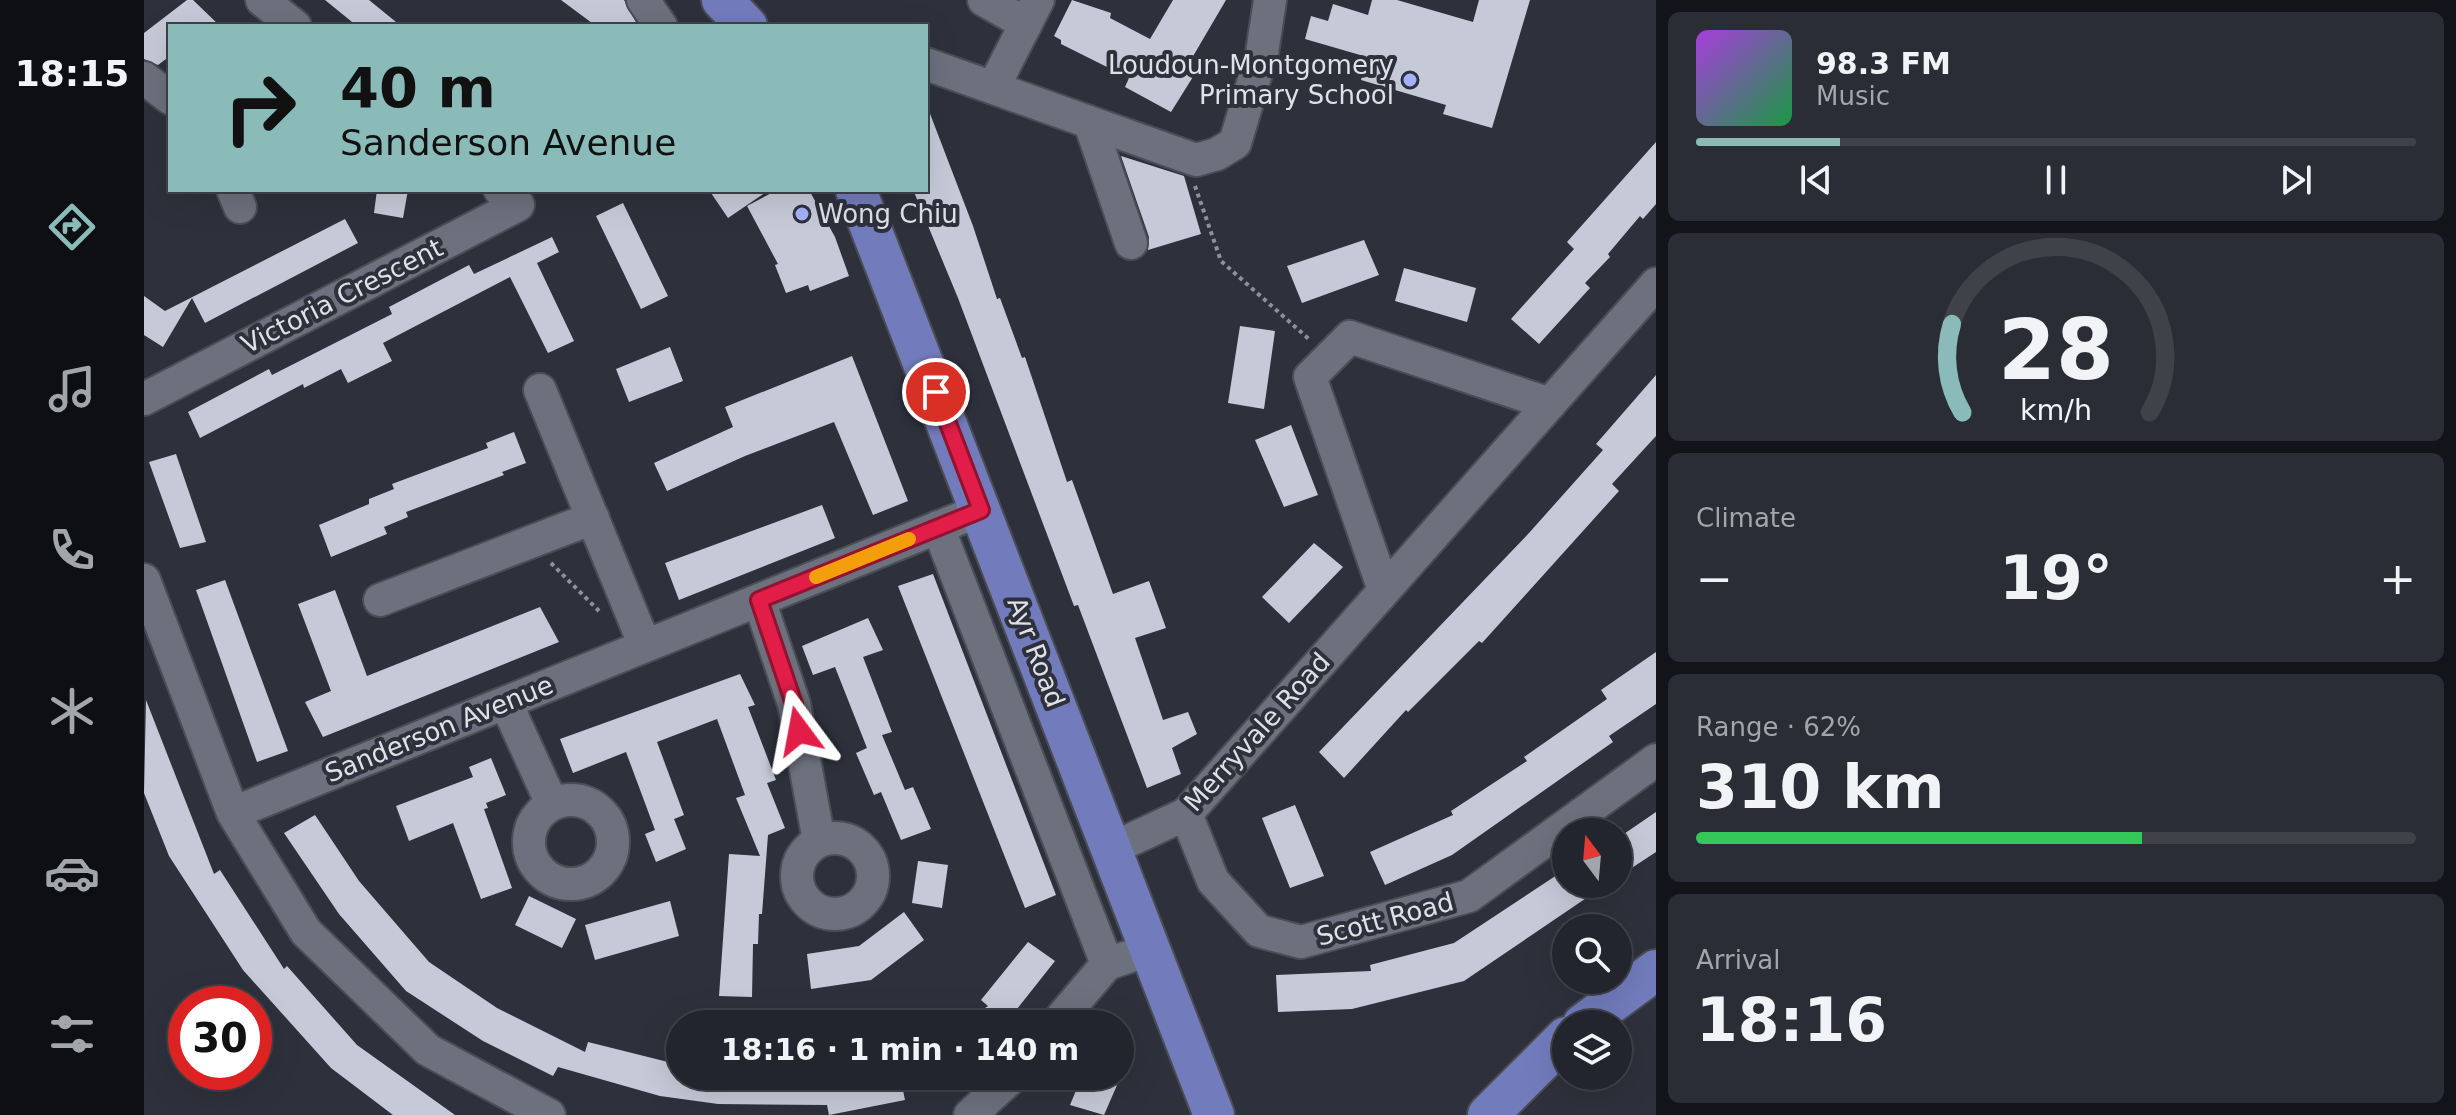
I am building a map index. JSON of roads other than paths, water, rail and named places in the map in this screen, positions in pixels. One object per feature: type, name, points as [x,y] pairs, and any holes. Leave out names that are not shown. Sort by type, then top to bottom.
[{"type":"main road","points":[[722,0],[745,24]]},
{"type":"main road","name":"Ayr Road","points":[[857,192],[1214,1115]]},
{"type":"main road","points":[[1602,1010],[1656,970]]},
{"type":"main road","points":[[1488,1115],[1552,1051]]},
{"type":"street","points":[[262,0],[292,24]]},
{"type":"street","points":[[643,0],[660,24]]},
{"type":"street","points":[[984,0],[1032,12],[993,88]]},
{"type":"street","points":[[928,65],[1196,160],[1217,154],[1235,143],[1262,53],[1270,0]]},
{"type":"street","points":[[144,78],[168,96]]},
{"type":"street","points":[[1090,123],[1131,243]]},
{"type":"street","name":"Victoria Crescent","points":[[144,399],[518,205],[502,192]]},
{"type":"street","name":"Merryvale Road","points":[[1111,849],[1186,814],[1656,284]]},
{"type":"street","points":[[1384,590],[1310,377],[1350,337],[1550,404]]},
{"type":"street","points":[[540,390],[640,634]]},
{"type":"street","name":"Sanderson Avenue","points":[[233,813],[506,703],[640,634],[759,600],[981,510]]},
{"type":"street","points":[[380,600],[593,518]]},
{"type":"street","name":"Ayr Road","points":[[938,527],[1107,964]]},
{"type":"street","points":[[144,580],[233,813],[306,932],[428,1050],[549,1115]]},
{"type":"street","points":[[759,600],[794,704],[819,841]]},
{"type":"street","points":[[506,703],[552,804]]},
{"type":"street","name":"Scott Road","points":[[1186,814],[1213,881],[1259,931],[1301,942],[1469,896],[1656,760]]},
{"type":"street","points":[[1068,1010],[1107,964],[1149,950]]},
{"type":"street","points":[[970,1115],[998,1090]]},
{"type":"place","name":"Loudoun-Montgomery Primary School","points":[[1410,80]]},
{"type":"place","name":"Wong Chiu","points":[[802,214]]}]
